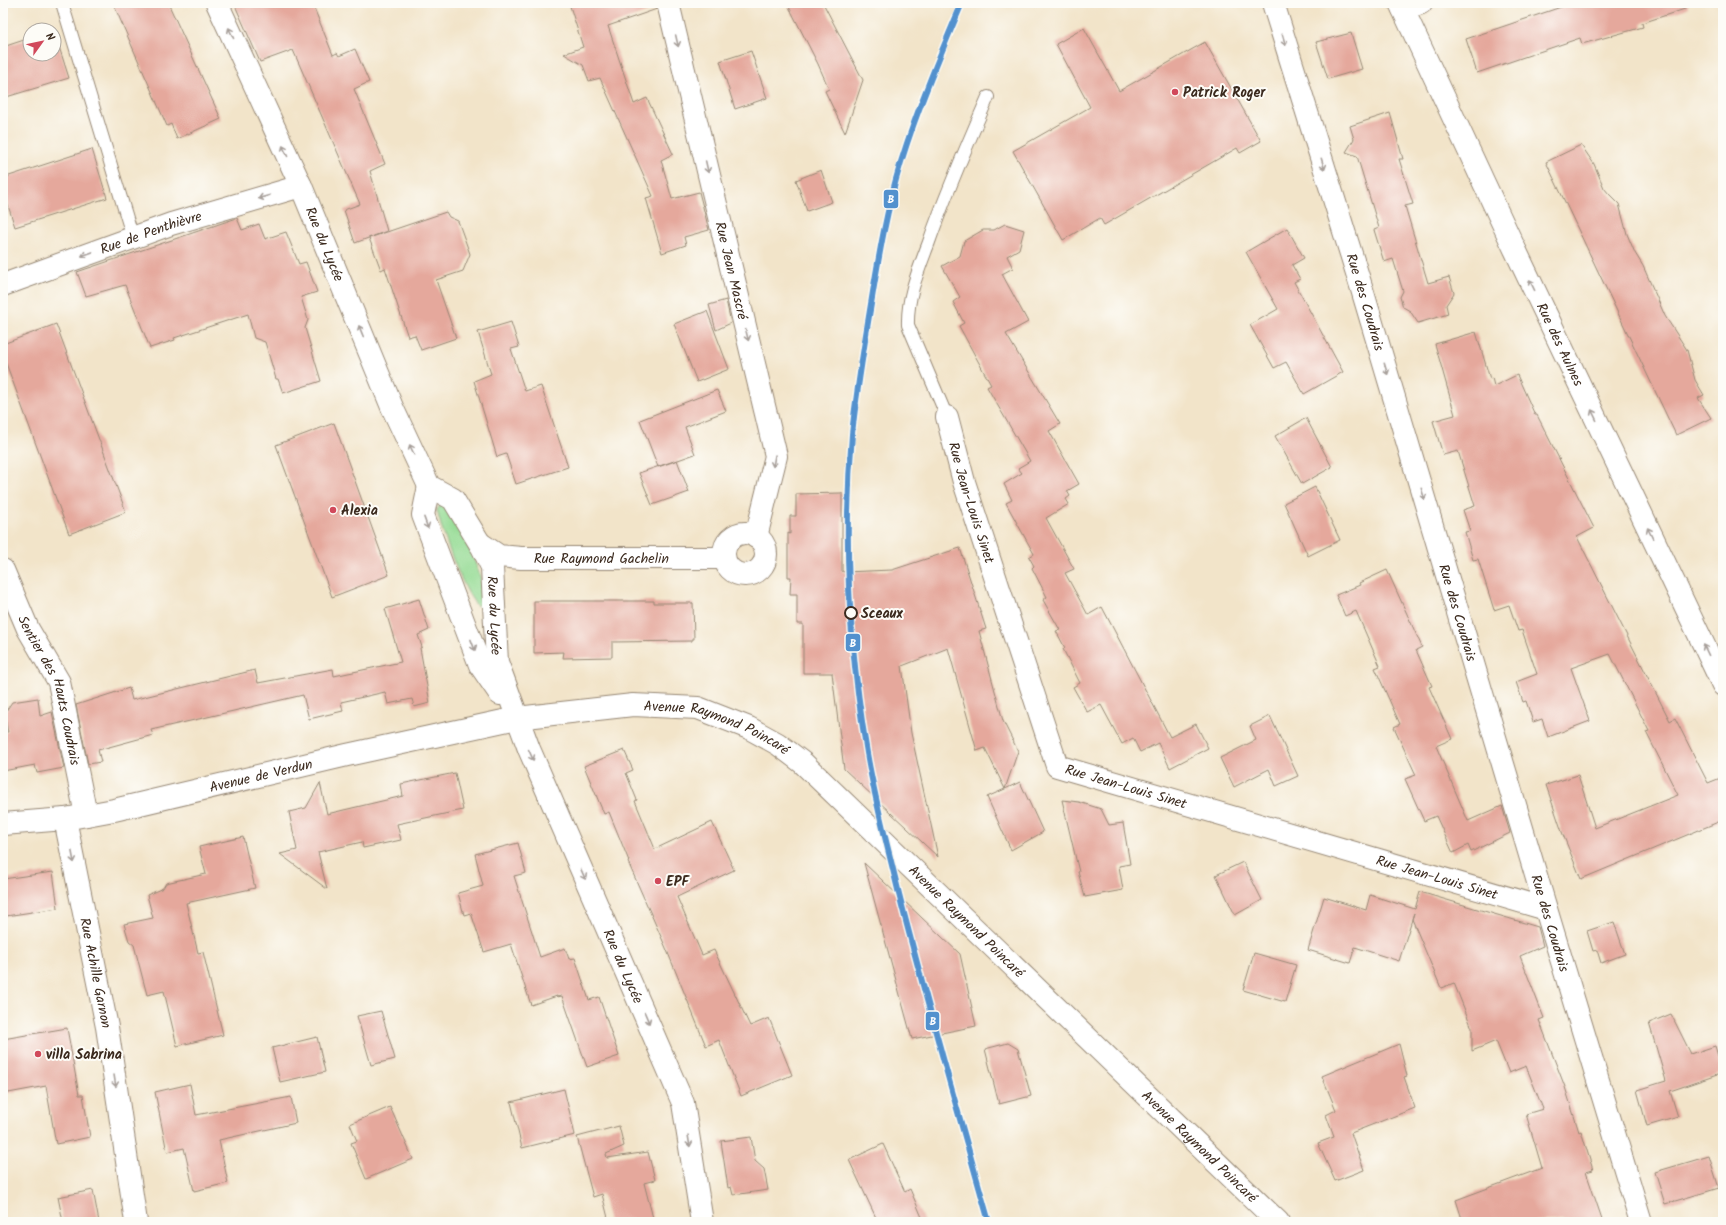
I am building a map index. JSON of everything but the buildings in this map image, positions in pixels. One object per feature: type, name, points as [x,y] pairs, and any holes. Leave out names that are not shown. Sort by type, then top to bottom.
[{"type":"street","name":"Rue du Lycée","points":[[217,3],[302,186],[392,407],[429,486],[453,499],[481,544],[492,567],[497,662],[529,749],[683,1103],[702,1222]]},
{"type":"street","name":"Rue Jean Mascré","points":[[668,3],[776,456],[756,537]]},
{"type":"street","name":"Rue des Coudrais","points":[[1273,3],[1361,286],[1546,909],[1641,1222]]},
{"type":"street","name":"Rue des Aulnes","points":[[1408,5],[1514,248],[1723,685]]},
{"type":"street","name":"Rue de Penthièvre","points":[[3,285],[171,224],[302,186]]},
{"type":"street","name":"Rue Jean-Louis Sinet","points":[[947,417],[964,482],[1058,766],[1546,909]]},
{"type":"street","name":"Rue du Lycée","points":[[429,486],[423,515],[434,546],[480,665],[517,718]]},
{"type":"street","points":[[743,533],[752,534],[756,537],[760,539],[765,547],[766,557],[763,566],[756,573],[747,576],[738,575],[730,570],[725,562],[724,552],[727,543],[734,536],[743,533]]},
{"type":"street","name":"Rue Raymond Gachelin","points":[[481,544],[499,556],[521,558],[724,558]]},
{"type":"street","name":"Sentier des Hauts Coudrais","points":[[3,570],[28,629],[59,682],[76,817]]},
{"type":"street","name":"Avenue Raymond Poincaré","points":[[517,718],[632,705],[698,708],[749,728],[778,744],[803,762],[1031,985],[1278,1222]]},
{"type":"street","name":"Avenue de Verdun","points":[[3,824],[76,817],[114,810],[347,755],[517,718]]},
{"type":"street","name":"Rue Achille Garnon","points":[[76,817],[136,1222]]},
{"type":"lane","points":[[62,3],[133,238]]},
{"type":"lane","points":[[947,417],[908,325],[908,309],[918,271],[946,195],[988,97]]},
{"type":"green space","points":[[441,504],[446,505],[475,562],[486,599],[477,606],[465,587],[448,546],[437,510]]},
{"type":"transit line","name":"B","points":[[962,3],[915,121],[895,182],[886,221],[859,378],[852,434],[849,474],[848,554],[849,594],[856,674],[867,753],[874,789],[899,894],[954,1099],[989,1222]]},
{"type":"place","name":"Patrick Roger","points":[[1175,92]]},
{"type":"place","name":"Alexia","points":[[333,510]]},
{"type":"place","name":"Sceaux","points":[[851,613]]},
{"type":"place","name":"EPF","points":[[658,881]]},
{"type":"place","name":"villa Sabrina","points":[[38,1054]]}]
